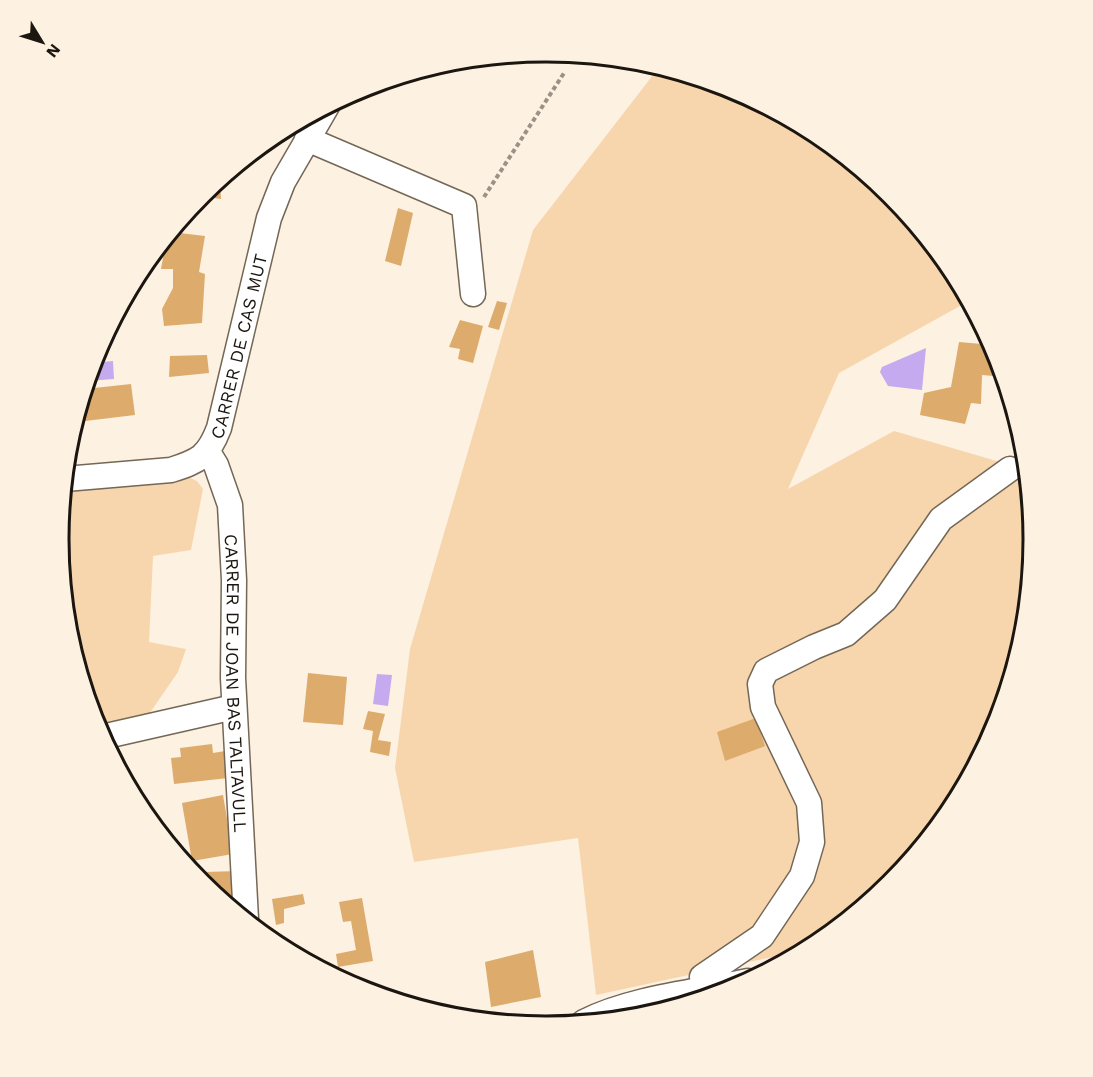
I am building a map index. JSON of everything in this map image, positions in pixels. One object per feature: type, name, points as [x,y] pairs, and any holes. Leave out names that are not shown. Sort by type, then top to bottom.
[{"type":"street","name":"CARRER DE CAS MUT","points":[[74,478],[171,470],[186,465],[208,452],[219,428],[269,218],[283,182],[319,120]]},
{"type":"street","points":[[307,139],[464,206],[473,294]]},
{"type":"street","name":"CARRER DE JOAN BAS TALTAVULL","points":[[208,452],[216,465],[230,505],[234,580],[234,707],[245,908]]},
{"type":"street","points":[[707,987],[702,977],[762,936],[802,876],[812,842],[809,803],[763,707],[760,684],[766,671],[814,646],[846,634],[885,600],[941,519],[1010,469]]},
{"type":"street","points":[[112,735],[234,707]]},
{"type":"path","points":[[482,200],[564,73]]},
{"type":"shaded area","points":[[654,74],[729,98],[785,125],[837,160],[884,201],[925,248],[962,305],[839,373],[788,489],[894,431],[1018,467],[1022,507],[1022,570],[1019,601],[1014,632],[998,692],[960,777],[925,829],[905,853],[884,876],[837,917],[777,956],[596,995],[578,838],[414,862],[395,768],[410,649],[533,230]]},
{"type":"shaded area","points":[[926,348],[922,390],[888,386],[880,372],[882,367]]},
{"type":"shaded area","points":[[113,361],[114,379],[97,380],[104,362]]},
{"type":"shaded area","points":[[188,477],[197,481],[203,489],[191,550],[153,556],[149,642],[186,649],[178,672],[147,717],[108,726],[95,692],[79,632],[74,601],[69,538],[73,489]]},
{"type":"shaded area","points":[[377,674],[392,675],[388,706],[373,704]]},
{"type":"building","points":[[221,190],[221,199],[213,198]]},
{"type":"building","points":[[398,208],[413,213],[401,266],[385,261]]},
{"type":"building","points":[[180,233],[205,236],[199,272],[205,274],[202,323],[164,326],[162,309],[173,288],[173,269],[161,269],[164,254]]},
{"type":"building","points":[[497,301],[507,303],[499,330],[488,327]]},
{"type":"building","points":[[460,320],[483,326],[473,363],[458,359],[460,349],[449,347]]},
{"type":"building","points":[[959,342],[981,344],[995,376],[982,375],[981,404],[971,403],[965,424],[920,415],[924,393],[951,387]]},
{"type":"building","points":[[207,355],[209,373],[169,377],[170,356]]},
{"type":"building","points":[[131,384],[135,415],[85,421],[94,388]]},
{"type":"building","points":[[308,673],[347,677],[343,725],[303,722]]},
{"type":"building","points":[[368,711],[385,714],[378,740],[391,742],[389,756],[370,752],[373,731],[363,729]]},
{"type":"building","points":[[756,718],[765,746],[725,761],[717,732]]},
{"type":"building","points":[[212,744],[213,753],[225,751],[228,778],[174,784],[171,758],[181,757],[180,748]]},
{"type":"building","points":[[223,795],[233,854],[195,861],[191,857],[182,803]]},
{"type":"building","points":[[239,871],[240,895],[230,895],[205,872]]},
{"type":"building","points":[[303,894],[305,904],[284,909],[284,923],[276,925],[272,899]]},
{"type":"building","points":[[362,898],[373,961],[338,967],[336,954],[356,950],[351,921],[343,922],[339,902]]},
{"type":"building","points":[[533,950],[541,997],[491,1007],[485,962]]}]
